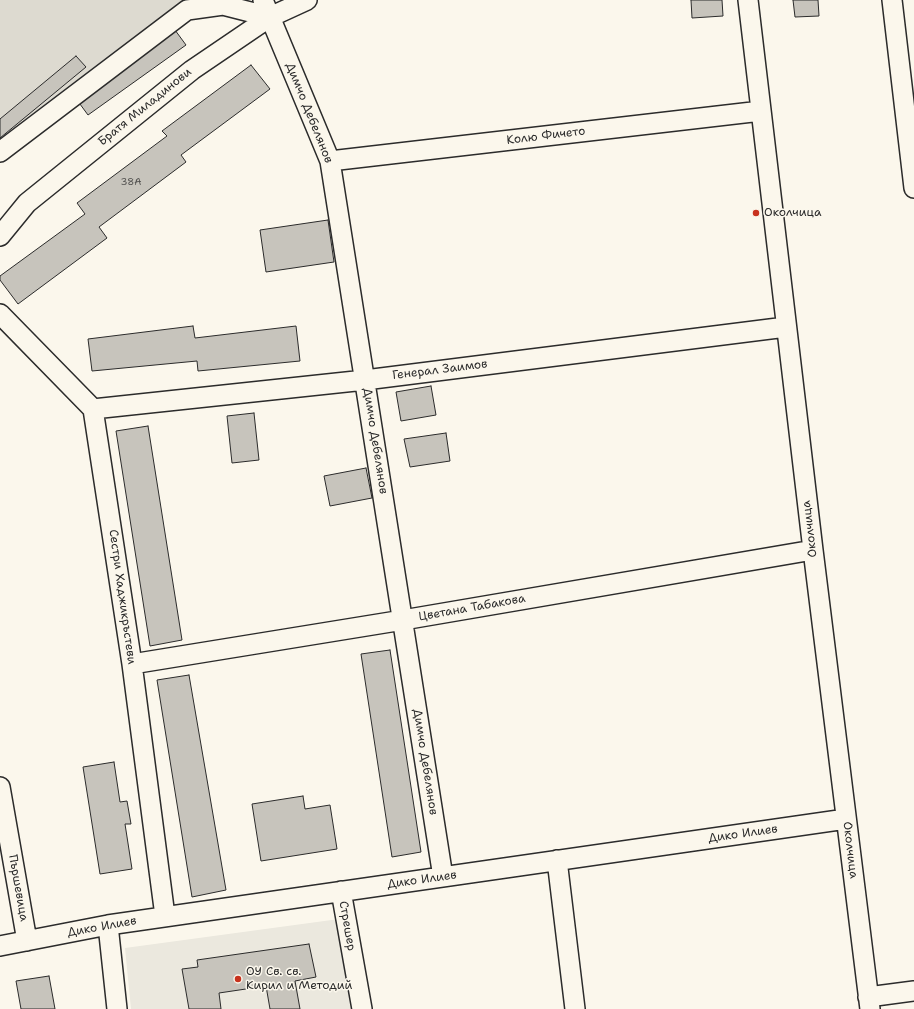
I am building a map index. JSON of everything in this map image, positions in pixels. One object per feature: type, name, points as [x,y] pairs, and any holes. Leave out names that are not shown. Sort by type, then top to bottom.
[{"type":"street","name":"Братя Миладинови","points":[[0,236],[27,203],[192,70],[266,8],[307,0]]},
{"type":"street","name":"Околчица","points":[[748,0],[786,327],[869,1003]]},
{"type":"street","points":[[892,0],[914,188]]},
{"type":"street","points":[[0,152],[187,10],[223,5],[266,8]]},
{"type":"street","name":"Димчо Дебелянов","points":[[266,8],[330,161],[443,877]]},
{"type":"street","name":"Колю Фичето","points":[[330,161],[761,111]]},
{"type":"street","points":[[0,314],[93,408]]},
{"type":"street","name":"Генерал Заимов","points":[[93,408],[365,380],[786,327]]},
{"type":"street","name":"Сестри Хаджикръстеви","points":[[93,408],[132,664],[165,916]]},
{"type":"street","name":"Цветана Табакова","points":[[132,664],[403,620],[813,550]]},
{"type":"street","name":"Пършевица","points":[[0,788],[27,941]]},
{"type":"street","name":"Дико Илиев","points":[[0,946],[108,925],[165,916],[846,819]]},
{"type":"street","points":[[557,860],[575,1009]]},
{"type":"street","name":"Стрешер","points":[[341,891],[362,1009]]},
{"type":"street","points":[[108,925],[116,1009]]},
{"type":"street","points":[[869,1003],[914,991]]},
{"type":"shaded area","points":[[0,0],[188,0],[180,3],[0,142]]},
{"type":"shaded area","name":"ОУ Св. св. Кирил и Методий","points":[[339,919],[353,1009],[131,1009],[125,948]]},
{"type":"building","points":[[691,0],[722,0],[723,16],[692,18]]},
{"type":"building","points":[[793,0],[818,0],[819,16],[795,17]]},
{"type":"building","points":[[175,30],[186,45],[88,115],[77,100]]},
{"type":"building","points":[[76,56],[86,67],[0,138],[0,119]]},
{"type":"building","points":[[251,65],[270,89],[181,155],[186,162],[99,227],[107,238],[18,304],[0,280],[0,276],[85,214],[77,203],[167,136],[162,131]]},
{"type":"building","points":[[328,220],[334,262],[266,272],[260,230]]},
{"type":"building","points":[[193,326],[195,338],[296,326],[300,361],[198,371],[197,361],[92,371],[88,339]]},
{"type":"building","points":[[431,386],[436,415],[401,421],[396,392]]},
{"type":"building","points":[[254,413],[259,460],[232,463],[227,416]]},
{"type":"building","points":[[148,426],[182,640],[150,646],[116,431]]},
{"type":"building","points":[[446,433],[450,461],[410,467],[404,439]]},
{"type":"building","points":[[366,468],[372,498],[330,506],[324,476]]},
{"type":"building","points":[[390,650],[421,852],[392,857],[361,654]]},
{"type":"building","points":[[189,675],[226,890],[192,897],[157,680]]},
{"type":"building","points":[[114,762],[120,802],[127,801],[131,824],[125,824],[132,869],[100,874],[83,767]]},
{"type":"building","points":[[303,796],[305,809],[330,805],[337,849],[261,861],[252,804]]},
{"type":"building","points":[[309,944],[316,977],[295,981],[300,1009],[270,1009],[266,986],[219,993],[221,1009],[189,1009],[182,969],[198,967],[197,960]]},
{"type":"building","points":[[49,976],[55,1009],[21,1009],[16,981]]},
{"type":"place","name":"Околчица","points":[[756,213]]},
{"type":"place","name":"ОУ Св. св. Кирил и Методий","points":[[238,979]]}]
